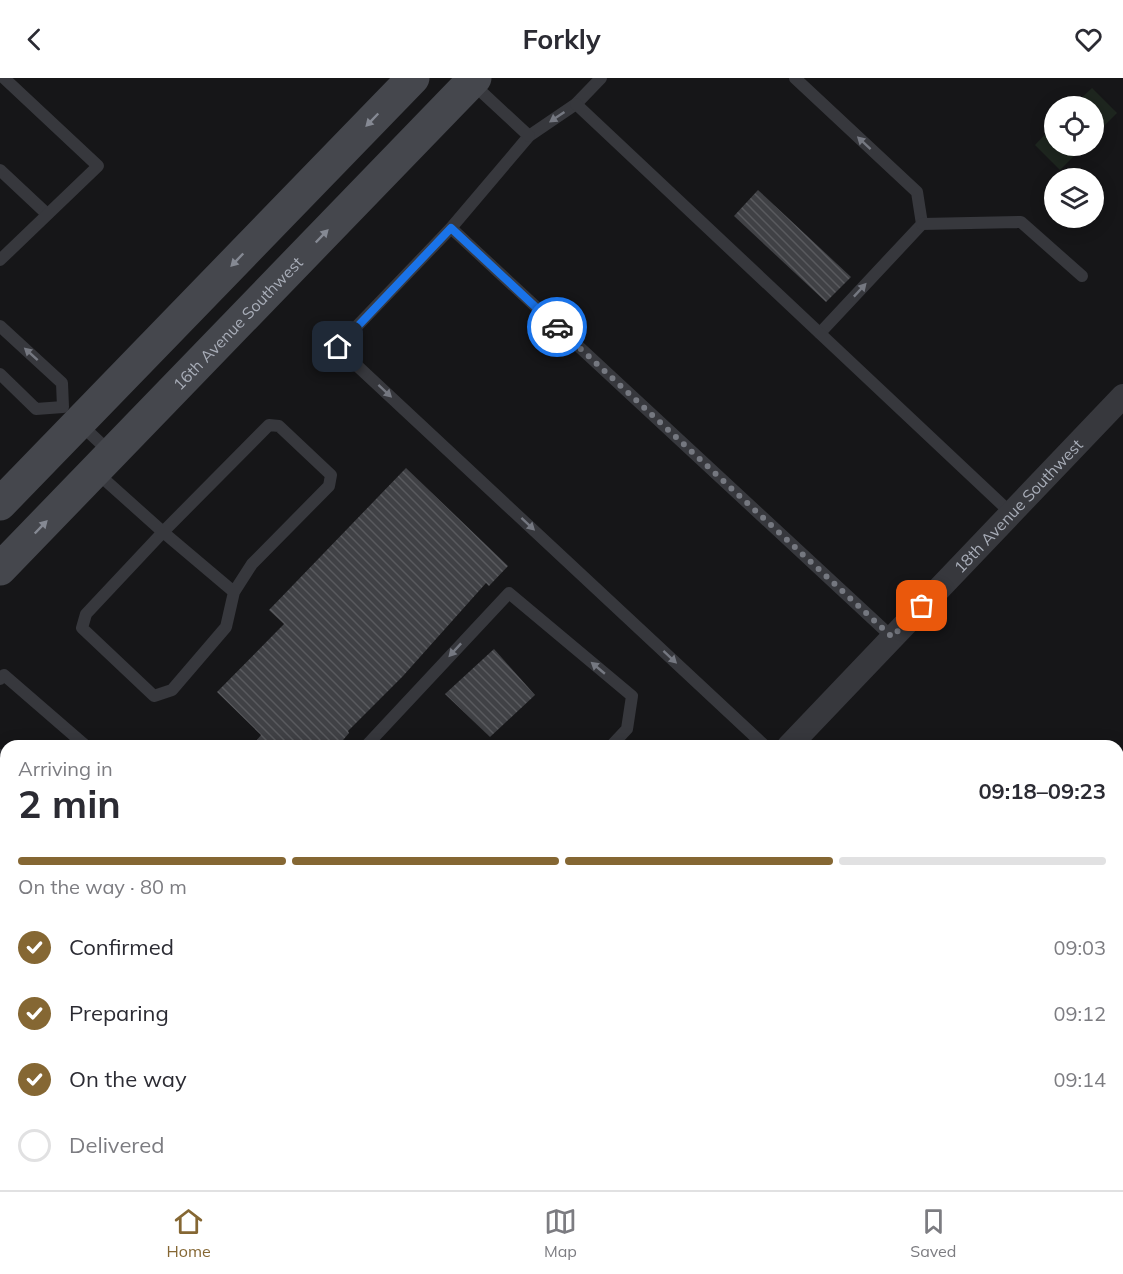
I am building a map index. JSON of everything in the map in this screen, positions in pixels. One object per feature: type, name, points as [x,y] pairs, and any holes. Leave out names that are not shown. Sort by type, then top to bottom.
[{"type":"main road","points":[[0,504],[71,415],[413,78]]},
{"type":"main road","name":"16th Avenue Southwest","points":[[0,569],[471,79]]},
{"type":"street","name":"18th Avenue Southwest","points":[[795,740],[1123,396]]},
{"type":"lane","points":[[0,260],[98,166],[4,78]]},
{"type":"lane","points":[[601,78],[576,104],[530,136],[451,228],[338,347],[759,740]]},
{"type":"lane","points":[[795,78],[917,192],[922,224]]},
{"type":"lane","points":[[471,79],[530,136]]},
{"type":"lane","points":[[576,104],[1011,513]]},
{"type":"lane","points":[[0,170],[47,214]]},
{"type":"lane","points":[[820,333],[922,224],[1021,222],[1082,276]]},
{"type":"lane","points":[[451,228],[892,637]]},
{"type":"lane","points":[[0,326],[62,383],[71,415],[103,463],[163,532],[234,591]]},
{"type":"lane","points":[[0,374],[36,409],[71,415]]},
{"type":"lane","points":[[268,426],[279,426],[331,475],[329,486],[252,564],[234,591],[226,627],[172,690],[154,696],[82,628],[86,614],[163,532],[268,426]]},
{"type":"lane","points":[[372,740],[509,593],[632,696],[627,729],[617,740]]},
{"type":"lane","points":[[0,679],[4,675],[79,740]]},
{"type":"shaded area","points":[[1092,88],[1100,96],[1084,96]]},
{"type":"shaded area","points":[[1104,100],[1117,113],[1104,126]]},
{"type":"shaded area","points":[[1044,136],[1044,154],[1035,145]]},
{"type":"shaded area","points":[[1046,156],[1074,156],[1062,168],[1058,168]]},
{"type":"building","points":[[758,190],[851,277],[826,302],[734,216]]},
{"type":"building","points":[[406,468],[508,566],[489,586],[486,583],[403,676],[348,731],[349,733],[343,740],[257,740],[261,735],[217,692],[284,624],[269,610]]},
{"type":"building","points":[[494,649],[535,695],[490,737],[445,694]]},
{"type":"way so far","points":[[557,327],[892,637],[922,606]]},
{"type":"route","points":[[338,347],[451,228],[557,327]]}]
